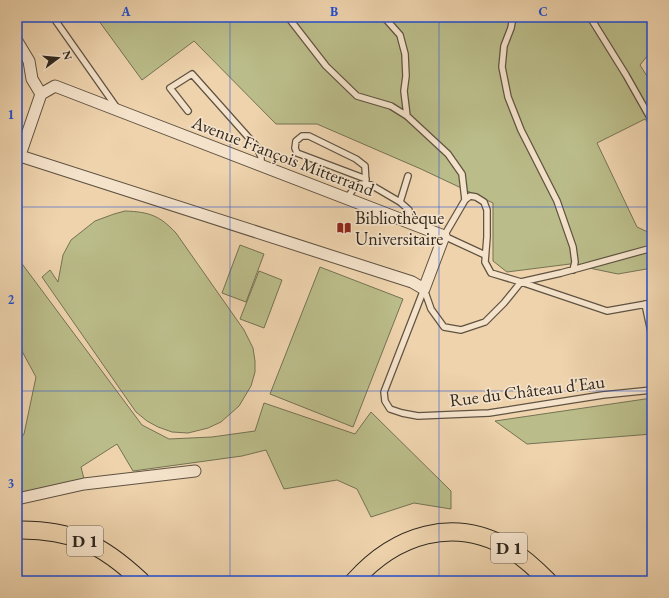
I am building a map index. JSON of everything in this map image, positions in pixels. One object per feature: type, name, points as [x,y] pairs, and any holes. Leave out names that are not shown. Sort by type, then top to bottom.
[{"type":"main road","name":"D 1","points":[[17,530],[29,529],[49,531],[66,534],[89,542],[119,561],[141,581]]},
{"type":"main road","name":"D 1","points":[[354,581],[383,554],[411,540],[444,532],[469,533],[488,538],[511,549],[527,561],[548,581]]},
{"type":"street","points":[[17,41],[29,61],[32,79],[41,94],[19,155],[412,282],[424,289],[444,236]]},
{"type":"street","name":"Avenue François Mitterrand","points":[[41,94],[55,86],[444,236]]},
{"type":"street","points":[[17,499],[84,484],[195,471]]},
{"type":"lane","points":[[53,17],[119,110]]},
{"type":"lane","points":[[288,17],[326,66],[357,96],[391,106],[407,116],[448,154],[462,174],[465,200]]},
{"type":"lane","points":[[384,17],[400,35],[405,54],[406,76],[404,91],[407,116]]},
{"type":"lane","points":[[513,17],[504,46],[502,67],[508,97],[521,130],[557,200],[573,247],[575,262],[573,270]]},
{"type":"lane","points":[[590,17],[626,75],[652,121]]},
{"type":"lane","points":[[188,111],[170,88],[192,74],[257,147],[261,157],[261,165]]},
{"type":"lane","points":[[366,182],[365,166],[356,159],[309,136],[302,136],[296,141],[294,148],[297,153],[366,182],[400,202],[408,210],[410,223]]},
{"type":"lane","points":[[400,202],[408,176]]},
{"type":"lane","points":[[347,198],[355,186],[366,182]]},
{"type":"lane","points":[[485,255],[444,236],[465,200],[470,196],[476,197],[484,202],[487,210],[485,262],[491,273],[607,311],[652,303]]},
{"type":"lane","points":[[424,289],[431,309],[444,327],[461,330],[485,322],[504,304],[521,282],[573,270],[652,248]]},
{"type":"lane","name":"Rue du Château d'Eau","points":[[424,289],[384,392],[385,401],[390,409],[418,416],[489,413],[652,390]]},
{"type":"lane","points":[[645,304],[652,337]]},
{"type":"green space","points":[[96,17],[652,17],[652,50],[640,65],[652,84],[652,129],[645,119],[597,143],[637,227],[652,234],[652,268],[618,274],[570,264],[507,272],[493,261],[493,203],[421,169],[317,124],[276,124],[194,41],[142,80]]},
{"type":"green space","points":[[125,211],[141,212],[159,218],[176,233],[244,330],[253,348],[255,372],[251,386],[239,406],[221,422],[208,428],[188,433],[172,432],[147,421],[136,412],[42,277],[50,270],[58,282],[63,255],[71,240],[95,221]]},
{"type":"green space","points":[[240,245],[264,254],[246,302],[222,293]]},
{"type":"green space","points":[[17,257],[142,425],[169,439],[212,437],[255,431],[264,403],[355,434],[371,412],[451,491],[451,509],[414,503],[371,517],[357,489],[337,480],[284,489],[266,450],[242,456],[133,471],[117,444],[81,467],[84,479],[17,496],[17,443],[24,434],[36,377],[17,342]]},
{"type":"green space","points":[[320,267],[403,299],[353,427],[270,394]]},
{"type":"green space","points":[[259,271],[282,280],[264,328],[240,319]]},
{"type":"green space","points":[[652,398],[652,434],[527,444],[495,421]]},
{"type":"place","name":"Bibliothèque Universitaire","points":[[344,228]]}]
